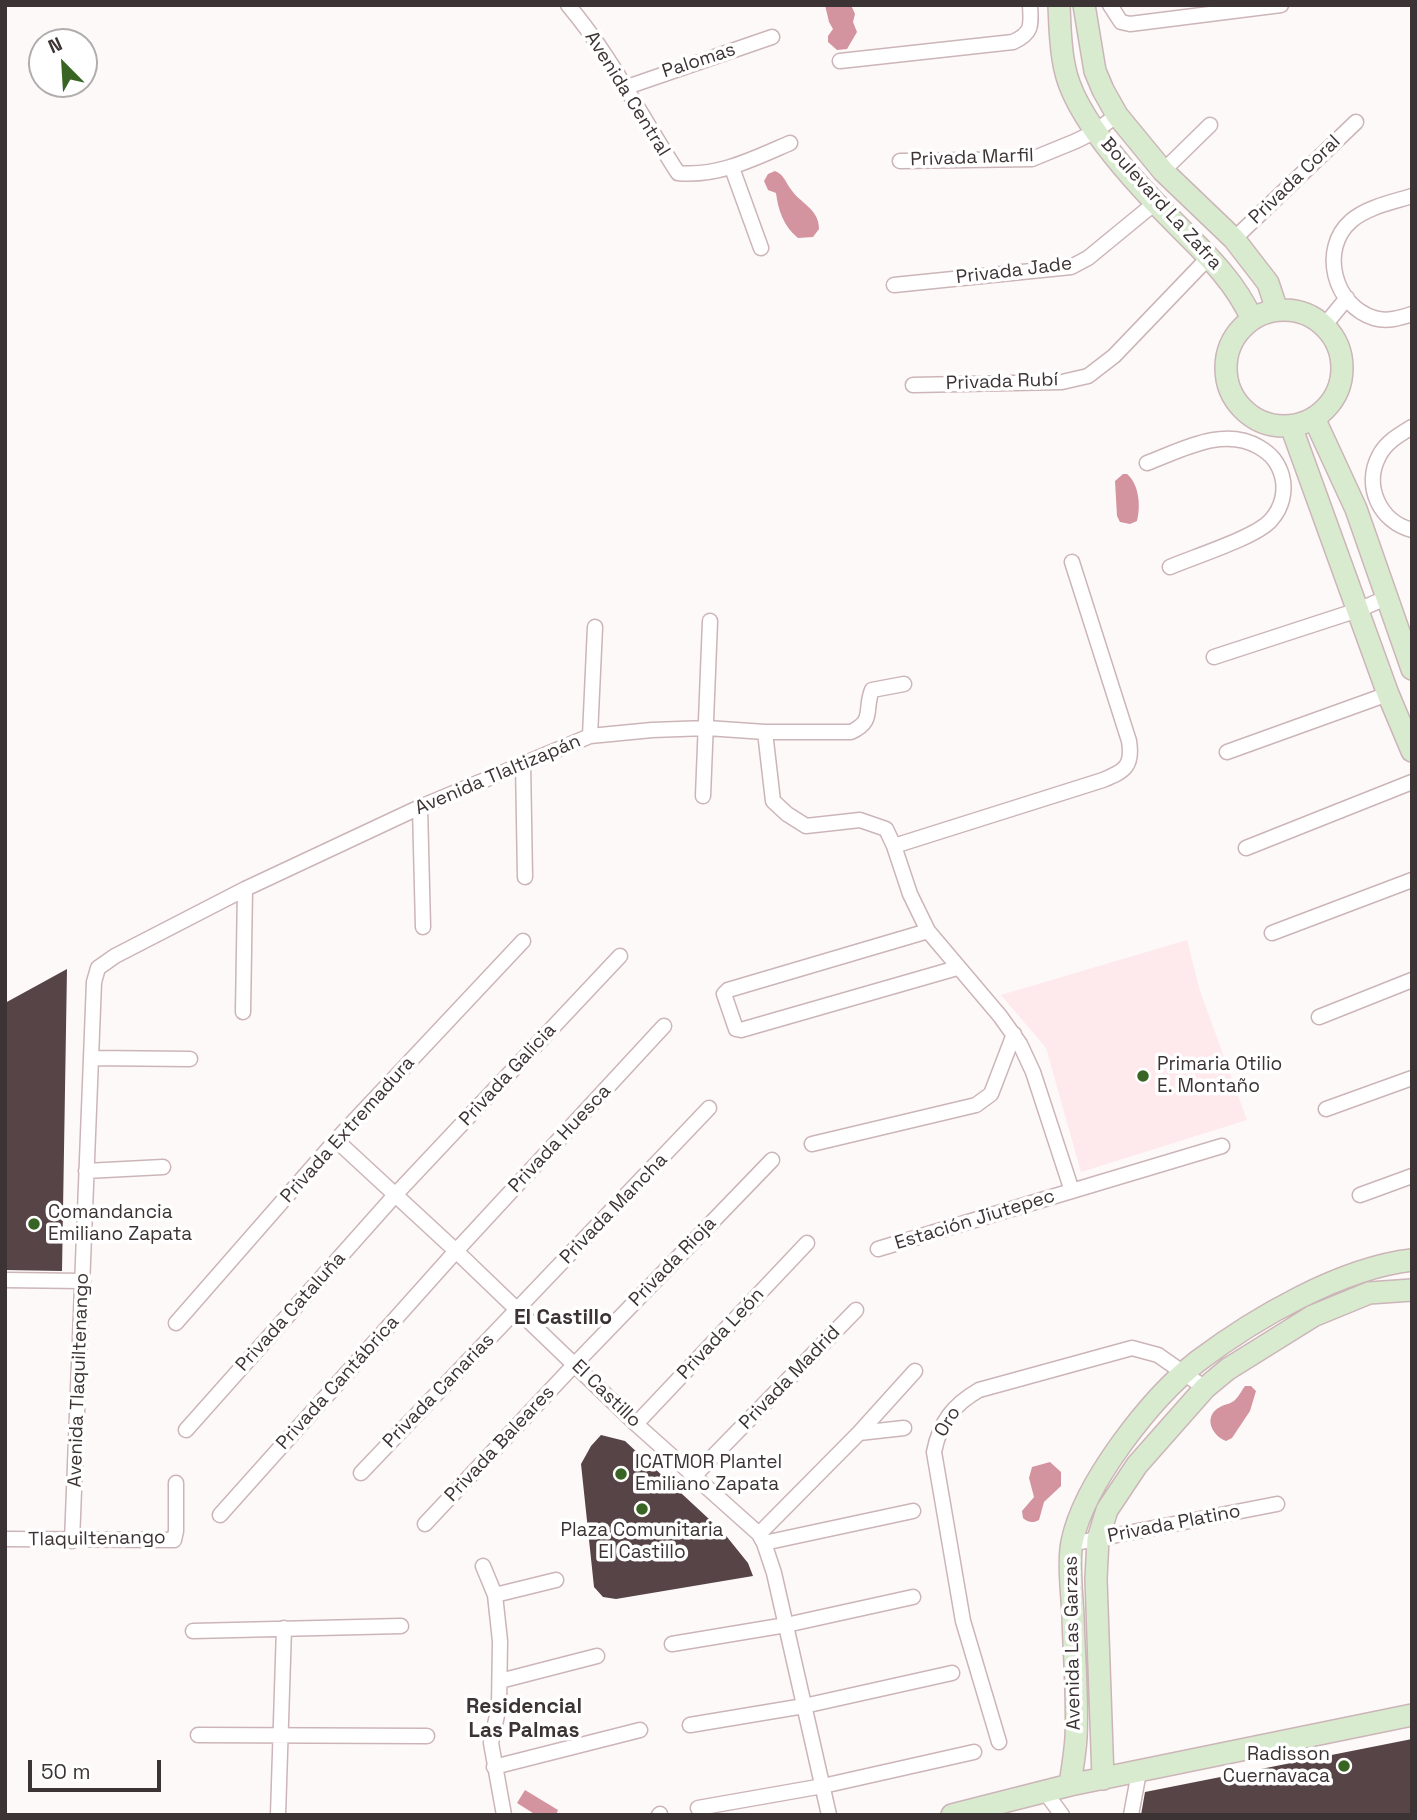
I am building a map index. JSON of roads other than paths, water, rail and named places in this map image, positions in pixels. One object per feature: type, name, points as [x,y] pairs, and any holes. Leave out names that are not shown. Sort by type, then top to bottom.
[{"type":"street","name":"Avenida Central","points":[[568,5],[597,42],[678,173],[695,175],[732,168],[790,143]]},
{"type":"street","points":[[840,61],[1013,42],[1025,36],[1031,26],[1030,5]]},
{"type":"street","name":"Boulevard La Zafra","points":[[1059,5],[1065,71],[1079,105],[1096,131],[1155,203],[1209,257],[1241,296],[1252,319]]},
{"type":"street","name":"Boulevard La Zafra","points":[[1084,5],[1095,71],[1117,115],[1163,172],[1234,239],[1268,284],[1277,310]]},
{"type":"street","points":[[1110,5],[1121,22],[1130,24],[1281,5]]},
{"type":"street","name":"Palomas","points":[[626,87],[772,37]]},
{"type":"street","name":"Privada Marfil","points":[[900,161],[1032,159],[1096,131],[1117,115]]},
{"type":"street","name":"Privada Coral","points":[[1234,239],[1356,122]]},
{"type":"street","points":[[1163,172],[1210,125]]},
{"type":"street","points":[[732,168],[761,248]]},
{"type":"street","points":[[1412,196],[1351,220],[1340,235],[1334,251],[1333,272],[1347,298],[1360,311],[1375,318],[1392,320],[1412,314]]},
{"type":"street","name":"Privada Jade","points":[[894,285],[1071,267],[1088,258],[1155,203]]},
{"type":"street","name":"Privada Rubí","points":[[913,385],[1062,382],[1088,376],[1114,356],[1209,257]]},
{"type":"street","points":[[1324,326],[1347,298]]},
{"type":"street","points":[[1277,310],[1306,314],[1324,326],[1331,332],[1339,347],[1343,364],[1335,397],[1325,410],[1303,424],[1266,424],[1249,416],[1236,402],[1228,385],[1225,367],[1229,348],[1238,332],[1252,319],[1277,310]]},
{"type":"street","points":[[1314,418],[1356,509],[1412,669]]},
{"type":"street","points":[[1291,426],[1388,694],[1412,751]]},
{"type":"street","points":[[1412,427],[1394,437],[1379,454],[1372,482],[1385,517],[1412,530]]},
{"type":"street","points":[[1147,463],[1210,440],[1231,438],[1253,443],[1269,453],[1281,474],[1285,489],[1271,521],[1255,532],[1170,567]]},
{"type":"street","points":[[1281,474],[1306,464]]},
{"type":"street","points":[[1356,509],[1377,498]]},
{"type":"street","points":[[894,846],[1103,780],[1116,775],[1128,765],[1131,754],[1129,741],[1072,562]]},
{"type":"street","points":[[1214,657],[1358,610],[1386,598]]},
{"type":"street","points":[[704,796],[710,621]]},
{"type":"street","points":[[590,736],[596,627]]},
{"type":"street","name":"Avenida Tlaltizapán","points":[[98,968],[115,956],[245,889],[420,807],[590,736],[707,728],[765,732],[851,732],[863,727],[872,690],[904,684]]},
{"type":"street","points":[[1227,752],[1388,694]]},
{"type":"street","name":"Estación Jiutepec","points":[[765,732],[773,801],[787,814],[806,826],[860,820],[886,829],[910,894],[928,931],[1014,1034],[1033,1073],[1072,1191]]},
{"type":"street","points":[[523,763],[525,877]]},
{"type":"street","points":[[1246,848],[1412,782]]},
{"type":"street","points":[[420,807],[423,927]]},
{"type":"street","points":[[1272,933],[1412,880]]},
{"type":"street","points":[[243,1012],[245,889]]},
{"type":"street","points":[[928,931],[728,990],[724,994],[725,999],[736,1029],[741,1030],[957,968]]},
{"type":"street","name":"Privada Extremadura","points":[[176,1323],[336,1140],[523,941]]},
{"type":"street","name":"Privada Galicia","points":[[396,1194],[620,956]]},
{"type":"street","name":"Avenida Tlaquiltenango","points":[[72,1541],[94,982],[98,968]]},
{"type":"street","points":[[1319,1017],[1412,980]]},
{"type":"street","name":"Privada Huesca","points":[[456,1251],[664,1027]]},
{"type":"street","points":[[812,1144],[976,1105],[991,1094],[1014,1034]]},
{"type":"street","points":[[92,1058],[190,1059]]},
{"type":"street","points":[[1326,1110],[1412,1078]]},
{"type":"street","name":"Privada Mancha","points":[[518,1309],[709,1108]]},
{"type":"street","name":"El Castillo","points":[[336,1140],[518,1309],[636,1424],[761,1538]]},
{"type":"street","name":"Estación Jiutepec","points":[[878,1249],[1222,1146]]},
{"type":"street","name":"Privada Rioja","points":[[575,1364],[772,1160]]},
{"type":"street","points":[[86,1171],[163,1167]]},
{"type":"street","points":[[1360,1195],[1412,1177]]},
{"type":"street","name":"Privada Cataluña","points":[[186,1430],[396,1194]]},
{"type":"street","name":"Privada León","points":[[636,1424],[807,1243]]},
{"type":"street","name":"Privada Cantábrica","points":[[220,1515],[456,1251]]},
{"type":"street","name":"Avenida Las Garzas","points":[[1070,1786],[1076,1737],[1071,1544],[1085,1502],[1108,1464],[1144,1415],[1184,1374],[1198,1361],[1254,1323],[1357,1271],[1412,1260]]},
{"type":"street","points":[[5,1280],[83,1281]]},
{"type":"street","name":"Avenida Las Garzas","points":[[1103,1779],[1096,1579],[1098,1539],[1107,1510],[1137,1465],[1205,1388],[1228,1369],[1314,1317],[1369,1293],[1412,1290]]},
{"type":"street","name":"Privada Canarias","points":[[360,1473],[518,1309]]},
{"type":"street","name":"Privada Madrid","points":[[694,1476],[856,1310]]},
{"type":"street","name":"Oro","points":[[999,1742],[963,1621],[934,1452],[938,1433],[948,1415],[962,1400],[979,1390],[1132,1348],[1158,1355],[1205,1388]]},
{"type":"street","name":"Privada Baleares","points":[[425,1524],[575,1364]]},
{"type":"street","points":[[761,1538],[915,1371]]},
{"type":"street","points":[[859,1433],[904,1428]]},
{"type":"street","name":"Tlaquiltenango","points":[[5,1539],[174,1540],[176,1483]]},
{"type":"street","name":"Privada Platino","points":[[1071,1544],[1277,1504]]},
{"type":"street","points":[[761,1538],[913,1511]]},
{"type":"street","points":[[761,1538],[786,1625],[829,1815]]},
{"type":"street","points":[[483,1566],[495,1595],[500,1641],[499,1706],[491,1743],[504,1815]]},
{"type":"street","points":[[495,1595],[556,1580]]},
{"type":"street","points":[[672,1644],[786,1625],[913,1597]]},
{"type":"street","points":[[192,1631],[401,1626]]},
{"type":"street","points":[[278,1815],[284,1628]]},
{"type":"street","points":[[500,1681],[597,1657]]},
{"type":"street","points":[[690,1725],[804,1706],[953,1673]]},
{"type":"street","points":[[952,1815],[1070,1786],[1412,1715]]},
{"type":"street","points":[[494,1767],[640,1730]]},
{"type":"street","points":[[198,1735],[428,1736]]},
{"type":"street","points":[[1076,1737],[1101,1736]]},
{"type":"street","points":[[698,1808],[823,1786],[974,1752]]},
{"type":"street","points":[[1132,1815],[1139,1772]]},
{"type":"street","points":[[1045,1792],[1062,1815]]},
{"type":"place","name":"Primaria Otilio E. Montaño","points":[[1143,1076]]},
{"type":"place","name":"Comandancia Emiliano Zapata","points":[[34,1224]]},
{"type":"place","name":"ICATMOR Plantel Emiliano Zapata","points":[[621,1474]]},
{"type":"place","name":"Plaza Comunitaria El Castillo","points":[[642,1509]]},
{"type":"place","name":"Radisson Cuernavaca","points":[[1344,1766]]},
{"type":"district","name":"El Castillo","points":[[563,1318]]},
{"type":"district","name":"Residencial Las Palmas","points":[[524,1719]]}]
